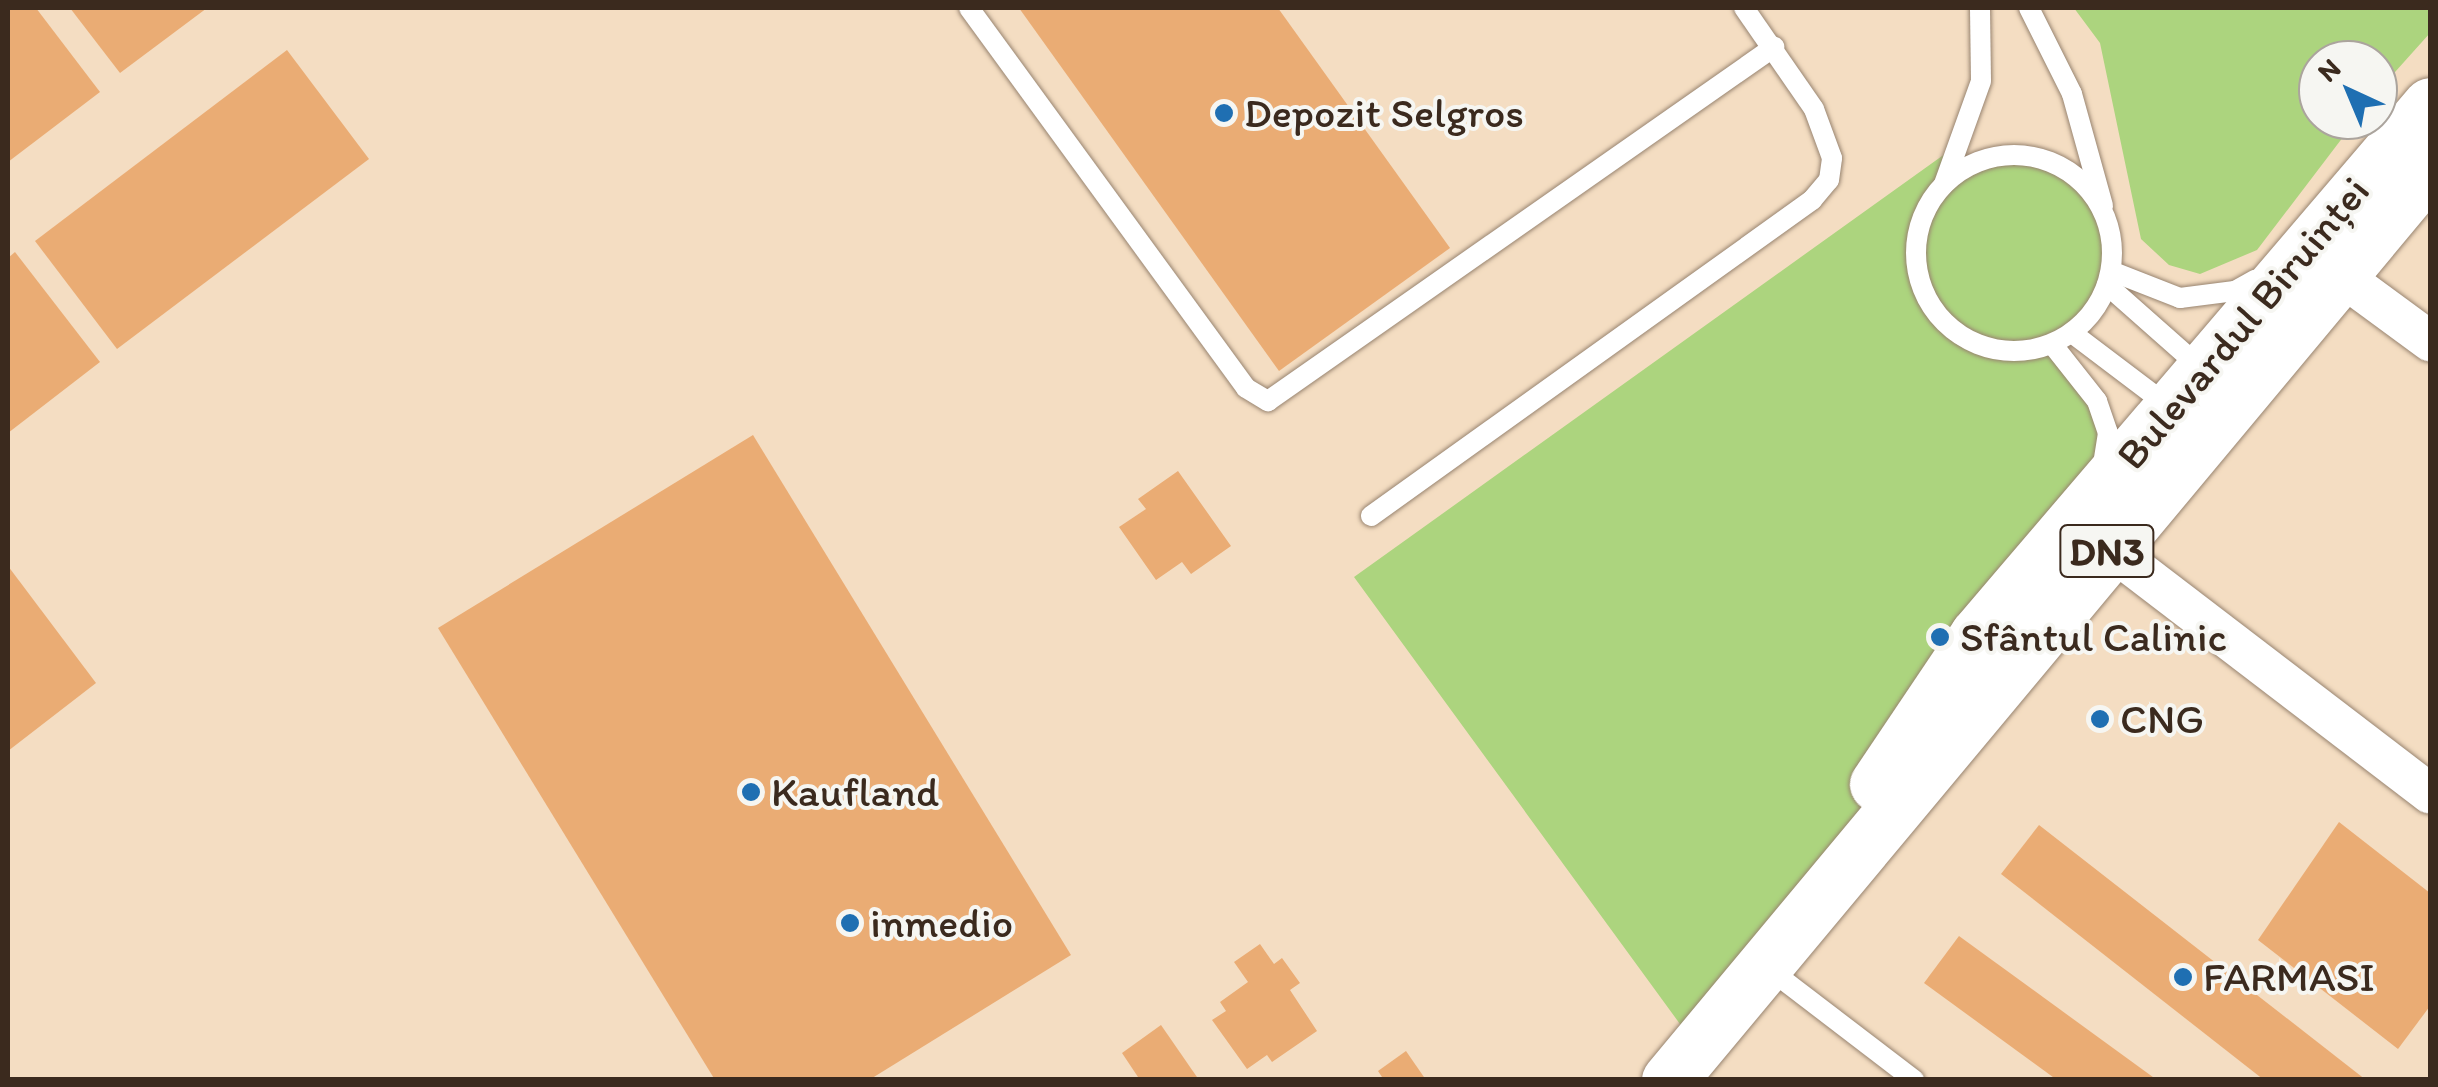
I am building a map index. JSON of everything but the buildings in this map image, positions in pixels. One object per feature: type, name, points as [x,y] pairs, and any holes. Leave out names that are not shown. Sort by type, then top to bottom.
[{"type":"main road","name":"Bulevardul Biruinței","points":[[1670,1080],[1775,951],[1944,677],[2092,535],[2331,253],[2430,105]]},
{"type":"main road","name":"Bulevardul Biruinței","points":[[2331,253],[2430,167]]},
{"type":"street","points":[[2331,253],[2430,341]]},
{"type":"street","points":[[2092,535],[2430,794]]},
{"type":"lane","points":[[969,8],[1246,388],[1268,401],[1774,47]]},
{"type":"lane","points":[[1371,516],[1820,190],[1832,158],[1827,136],[1774,47],[1744,8]]},
{"type":"lane","points":[[1980,8],[1981,81],[1944,184],[1925,212],[1916,244],[1918,278],[1932,309],[1956,334],[1986,348],[2020,352],[2052,344],[2072,333],[2109,278]]},
{"type":"lane","points":[[2029,8],[2072,94],[2104,213],[2109,278],[2203,403]]},
{"type":"lane","points":[[1944,184],[1966,167],[2018,155],[2070,172],[2104,213]]},
{"type":"lane","points":[[2109,278],[2152,292],[2204,297],[2331,253]]},
{"type":"lane","points":[[2072,333],[2203,403]]},
{"type":"lane","points":[[2052,344],[2086,381],[2108,433],[2092,535]]},
{"type":"lane","points":[[1775,951],[1914,1080]]},
{"type":"green space","points":[[2074,8],[2430,8],[2430,33],[2398,69],[2398,40],[2298,40],[2298,140],[2341,140],[2257,250],[2200,274],[2169,265],[2141,239],[2100,43]]},
{"type":"green space","points":[[1963,141],[1946,182],[1991,158],[2018,155],[2069,172],[2104,213],[2112,246],[2107,285],[2093,312],[2053,344],[2086,381],[2105,458],[1696,1046],[1354,577]]},
{"type":"place","name":"Depozit Selgros","points":[[1224,113]]},
{"type":"place","name":"Sfântul Calinic","points":[[1940,637]]},
{"type":"place","name":"CNG","points":[[2100,719]]},
{"type":"place","name":"Kaufland","points":[[751,792]]},
{"type":"place","name":"inmedio","points":[[850,923]]},
{"type":"place","name":"FARMASI","points":[[2183,977]]}]
